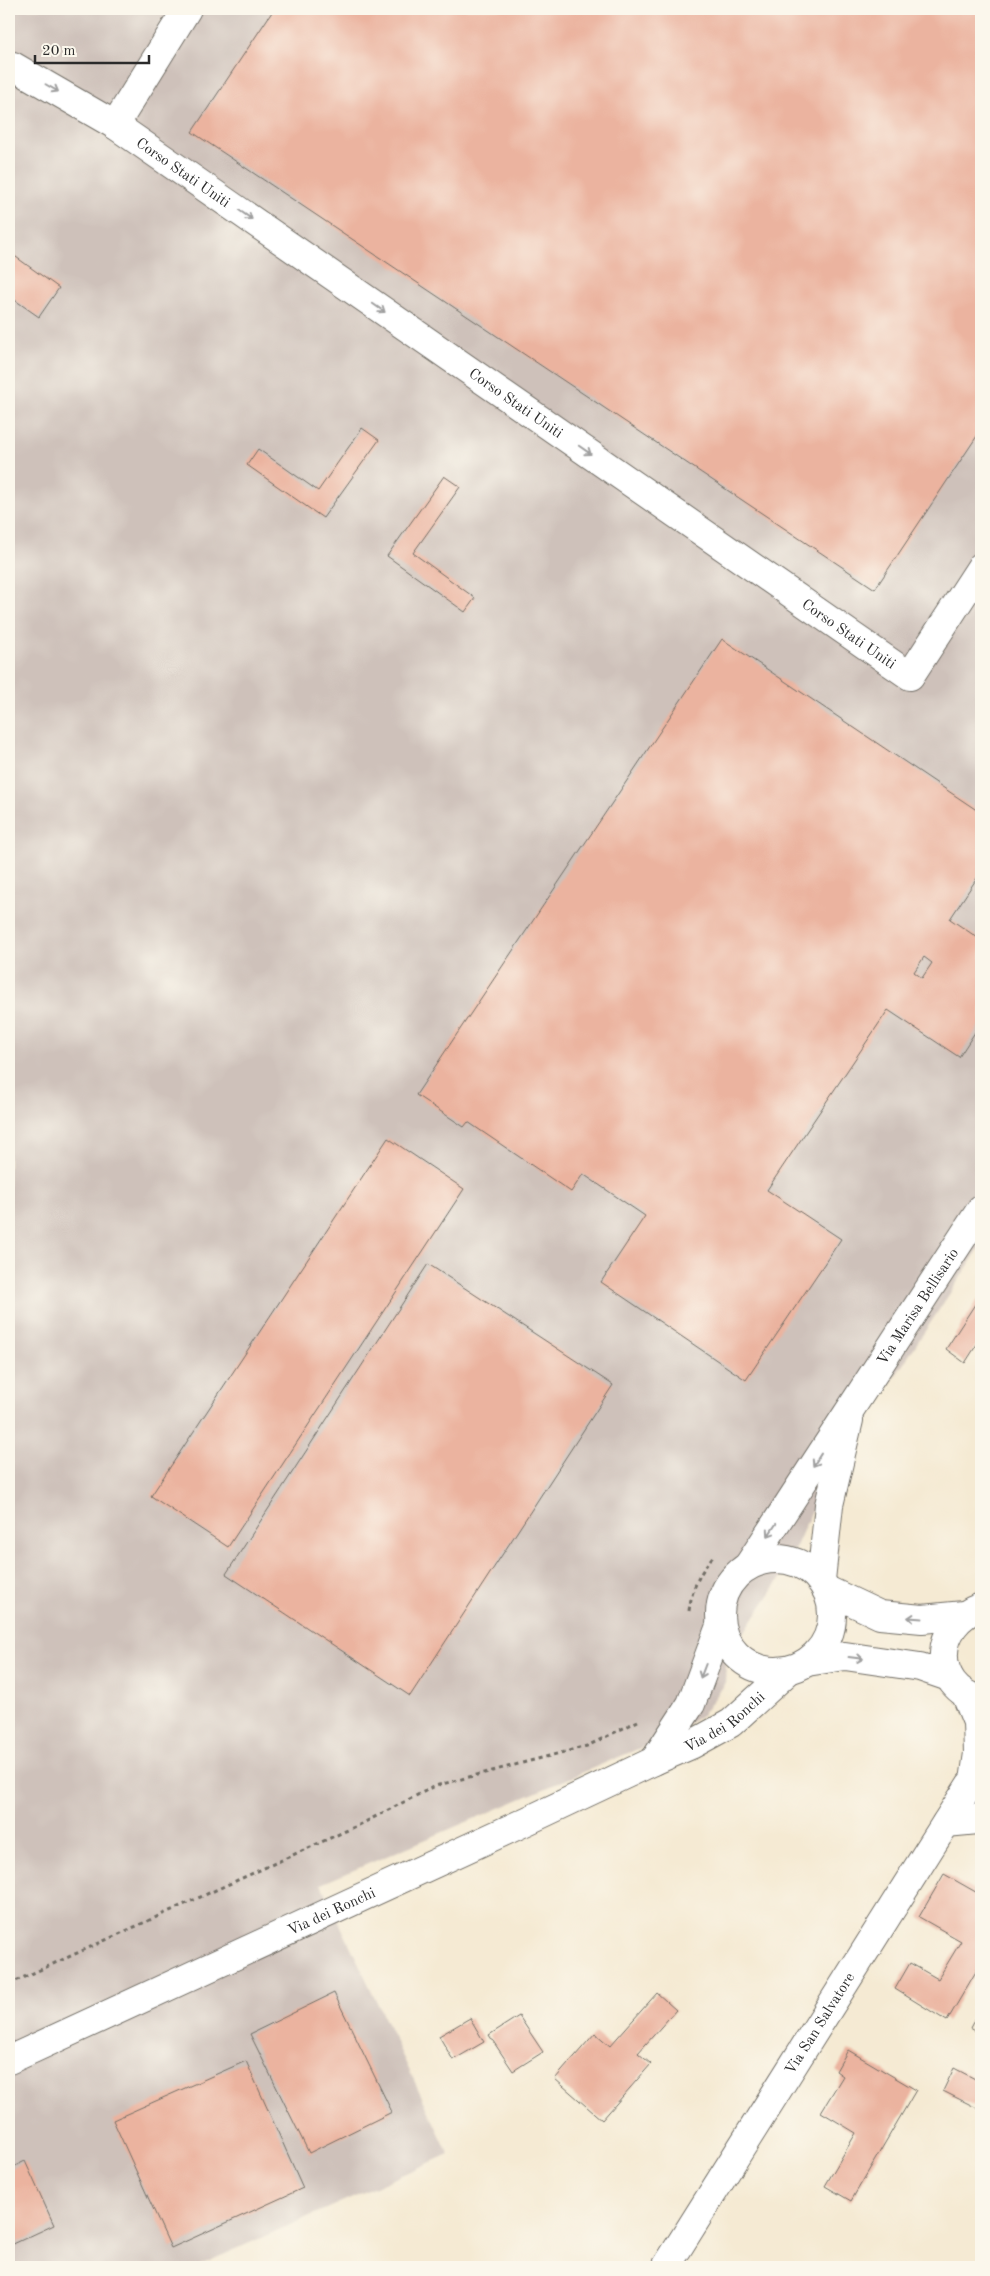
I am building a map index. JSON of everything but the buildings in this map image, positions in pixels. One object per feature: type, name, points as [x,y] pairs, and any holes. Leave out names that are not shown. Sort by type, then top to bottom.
[{"type":"street","points":[[115,124],[187,9]]},
{"type":"street","name":"Corso Stati Uniti","points":[[9,65],[115,124],[910,676],[981,567]]},
{"type":"street","name":"Via Marisa Bellisario","points":[[748,1566],[981,1209]]},
{"type":"street","name":"Via Marisa Bellisario","points":[[824,1585],[829,1505],[853,1404]]},
{"type":"street","name":"Via dei Ronchi","points":[[966,1691],[920,1667],[845,1656],[773,1672],[758,1669],[734,1653],[725,1640],[720,1626],[720,1608],[725,1592],[735,1577],[748,1566],[763,1560],[779,1559],[795,1562],[809,1570],[824,1585],[880,1615],[922,1619],[972,1611]]},
{"type":"street","name":"Via dei Ronchi","points":[[9,2060],[529,1820],[654,1760],[692,1745],[731,1723],[798,1667],[820,1652],[830,1630],[832,1606],[824,1585]]},
{"type":"street","name":"Via San Salvatore","points":[[666,2267],[977,1776],[977,1722],[966,1691],[944,1664],[944,1650],[947,1637],[954,1624],[972,1611]]},
{"type":"street","name":"Via dei Ronchi","points":[[654,1760],[691,1704],[720,1626]]},
{"type":"street","points":[[946,1823],[978,1820],[981,1817]]},
{"type":"path","points":[[689,1617],[691,1592],[702,1571],[720,1549]]},
{"type":"path","points":[[9,1984],[361,1824],[435,1786],[587,1746],[620,1732],[644,1716]]},
{"type":"shaded area","points":[[9,9],[981,9],[981,1246],[869,1416],[845,1459],[818,1497],[784,1573],[726,1659],[725,1684],[703,1714],[673,1734],[321,1884],[449,2154],[196,2267],[9,2267]]}]
